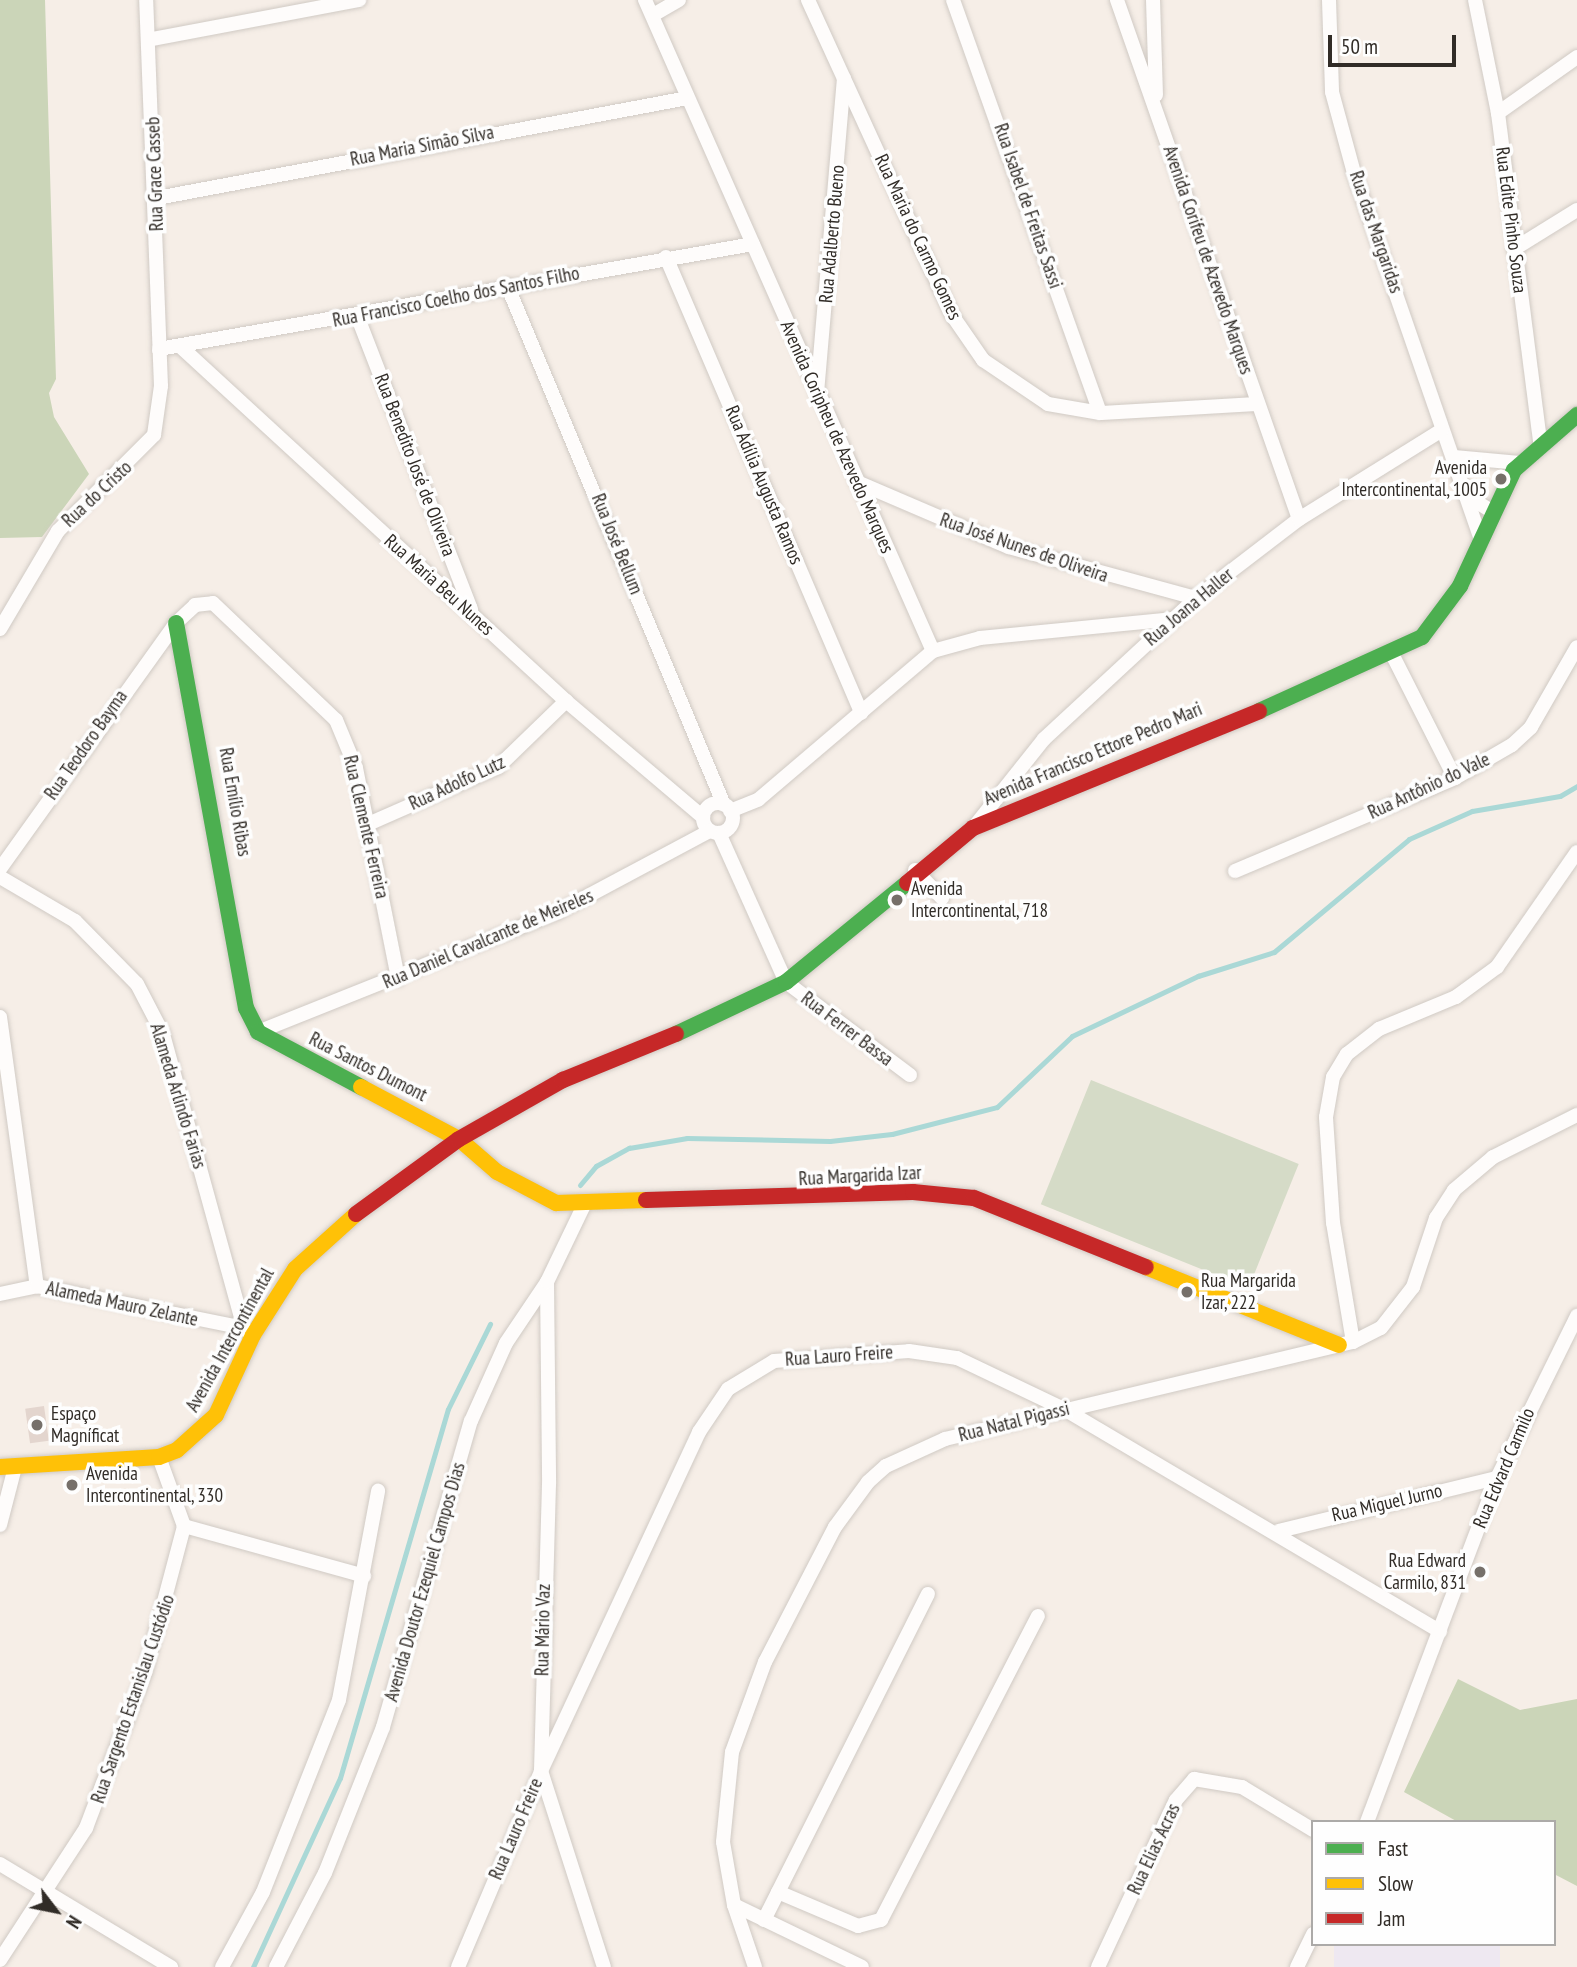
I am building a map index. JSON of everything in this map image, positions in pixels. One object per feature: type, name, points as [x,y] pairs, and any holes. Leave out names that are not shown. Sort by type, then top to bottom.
[{"type":"street","name":"Rua Grace Casseb","points":[[146,0],[152,39],[159,349]]},
{"type":"street","points":[[152,39],[359,0]]},
{"type":"street","name":"Avenida Coripheu de Azevedo Marques","points":[[645,0],[817,394],[933,650]]},
{"type":"street","points":[[653,15],[679,0]]},
{"type":"street","name":"Rua Maria do Carmo Gomes","points":[[808,0],[967,339],[1023,391],[1048,404],[1100,413],[1258,404]]},
{"type":"street","name":"Rua Isabel de Freitas Sassi","points":[[953,0],[1100,413]]},
{"type":"street","name":"Avenida Corifeu de Azevedo Marques","points":[[1117,0],[1300,519]]},
{"type":"street","points":[[1153,0],[1157,114]]},
{"type":"street","name":"Rua das Margaridas","points":[[1329,0],[1332,92],[1480,539]]},
{"type":"street","name":"Rua Edite Pinho Souza","points":[[1475,0],[1498,113],[1540,441]]},
{"type":"street","points":[[1498,113],[1577,57]]},
{"type":"street","name":"Rua Adalberto Bueno","points":[[817,394],[845,74]]},
{"type":"street","name":"Rua Maria Simão Silva","points":[[157,198],[688,98]]},
{"type":"street","points":[[1514,249],[1577,211]]},
{"type":"street","name":"Rua Francisco Coelho dos Santos Filho","points":[[159,349],[358,318],[507,285],[753,244]]},
{"type":"street","name":"Rua Adília Augusta Ramos","points":[[666,257],[861,713]]},
{"type":"street","name":"Rua José Bellum","points":[[507,285],[727,808]]},
{"type":"street","name":"Rua Benedito José de Oliveira","points":[[358,318],[471,612]]},
{"type":"street","name":"Rua Maria Beu Nunes","points":[[181,347],[566,701],[703,817]]},
{"type":"street","name":"Rua do Cristo","points":[[0,629],[58,531],[154,435],[159,349]]},
{"type":"street","points":[[1465,495],[1492,511],[1520,463],[1540,441],[1577,415]]},
{"type":"street","name":"Rua Joana Haller","points":[[974,828],[1044,739],[1196,598],[1300,519],[1443,430]]},
{"type":"street","points":[[1454,457],[1520,463]]},
{"type":"street","name":"Rua José Nunes de Oliveira","points":[[858,482],[1009,547],[1196,598]]},
{"type":"street","name":"Avenida Francisco Ettore Pedro Mari","points":[[459,1139],[563,1080],[724,1015],[786,982],[915,870],[974,828],[1392,654],[1434,625],[1492,511]]},
{"type":"street","name":"Rua Clemente Ferreira","points":[[176,623],[195,605],[213,603],[337,720],[368,824],[398,979]]},
{"type":"street","points":[[786,982],[715,832],[703,817],[710,806],[727,808],[759,799],[933,650],[1060,627],[1174,619]]},
{"type":"street","name":"Rua Teodoro Bayma","points":[[0,869],[176,623]]},
{"type":"street","name":"Rua Emílio Ribas","points":[[176,623],[202,740],[246,1008],[258,1032]]},
{"type":"street","name":"Rua Antônio do Vale","points":[[1235,871],[1455,778],[1523,736],[1577,647]]},
{"type":"street","points":[[1392,654],[1455,778]]},
{"type":"street","name":"Rua Adolfo Lutz","points":[[368,824],[498,767],[566,701]]},
{"type":"street","points":[[715,832],[731,825],[727,808]]},
{"type":"street","name":"Rua Daniel Cavalcante de Meireles","points":[[258,1032],[398,979],[558,912],[715,832]]},
{"type":"street","points":[[1346,1343],[1332,1210],[1326,1117],[1333,1077],[1347,1054],[1379,1028],[1456,997],[1497,967],[1577,852]]},
{"type":"street","points":[[915,870],[942,898]]},
{"type":"street","name":"Alameda Arlindo Farias","points":[[0,877],[94,936],[137,985],[163,1034],[249,1332]]},
{"type":"street","name":"Rua Ferrer Bassa","points":[[786,982],[910,1075]]},
{"type":"street","points":[[0,1017],[37,1286]]},
{"type":"street","name":"Rua Santos Dumont","points":[[258,1032],[459,1139]]},
{"type":"street","name":"Rua Natal Pigassi","points":[[755,1967],[734,1905],[722,1808],[732,1752],[765,1662],[835,1527],[868,1482],[902,1457],[945,1439],[1346,1343],[1381,1328],[1403,1306],[1436,1218],[1470,1173],[1577,1115]]},
{"type":"street","name":"Rua Margarida Izar","points":[[459,1139],[529,1191],[556,1203],[913,1192],[974,1198],[1346,1343]]},
{"type":"street","name":"Avenida Intercontinental","points":[[8,1467],[159,1457],[192,1439],[216,1415],[249,1332],[313,1249],[459,1139]]},
{"type":"street","name":"Avenida Doutor Ezequiel Campos Dias","points":[[276,1967],[326,1873],[383,1727],[471,1421],[517,1322],[547,1282],[585,1203]]},
{"type":"street","name":"Rua Mário Vaz","points":[[547,1282],[549,1484],[541,1771],[604,1967]]},
{"type":"street","name":"Alameda Mauro Zelante","points":[[0,1294],[37,1286],[249,1332]]},
{"type":"street","name":"Rua Edvard Carmilo","points":[[1368,1820],[1497,1478],[1577,1316]]},
{"type":"street","name":"Rua Lauro Freire","points":[[458,1967],[541,1771],[699,1432],[741,1378],[796,1357],[909,1350],[957,1359],[1063,1409],[1279,1531],[1440,1632]]},
{"type":"street","points":[[159,1457],[184,1526],[364,1576]]},
{"type":"street","points":[[0,1525],[8,1467]]},
{"type":"street","name":"Rua Miguel Jurno","points":[[1279,1531],[1497,1478]]},
{"type":"street","points":[[222,1967],[262,1892],[322,1749],[347,1671],[378,1491]]},
{"type":"street","name":"Rua Sargento Estanislau Custódio","points":[[0,1960],[48,1893],[86,1828],[121,1745],[172,1588],[184,1526]]},
{"type":"street","points":[[764,1920],[928,1594]]},
{"type":"street","points":[[778,1892],[858,1926],[881,1920],[1038,1616]]},
{"type":"street","name":"Rua Elias Acras","points":[[1098,1967],[1176,1800],[1194,1779],[1242,1787],[1311,1829]]},
{"type":"street","points":[[0,1864],[170,1967]]},
{"type":"street","points":[[734,1905],[862,1967]]},
{"type":"street","points":[[1297,1967],[1311,1938]]},
{"type":"shaded area","points":[[1334,1946],[1500,1946],[1500,1967],[1334,1967]]},
{"type":"green space","points":[[0,0],[45,0],[56,379],[49,393],[54,417],[89,474],[42,537],[0,538]]},
{"type":"green space","points":[[1091,1080],[1299,1164],[1248,1288],[1041,1204]]},
{"type":"green space","points":[[1458,1679],[1520,1710],[1577,1699],[1577,1886],[1556,1875],[1556,1820],[1454,1820],[1404,1792]]},
{"type":"building","name":"Espaço Magníficat","points":[[44,1406],[49,1441],[30,1443],[25,1409]]},
{"type":"waterway","points":[[580,1185],[596,1166],[629,1148],[687,1138],[830,1141],[892,1134],[997,1107],[1072,1036],[1198,976],[1274,952],[1409,839],[1472,811],[1560,796],[1577,786]]},
{"type":"waterway","points":[[253,1967],[340,1778],[448,1409],[490,1324]]},
{"type":"traffic: fast","points":[[1259,711],[1422,637],[1460,586],[1514,470],[1577,415]]},
{"type":"traffic: fast","points":[[176,623],[246,1008],[258,1032],[361,1087]]},
{"type":"traffic: fast","points":[[676,1034],[786,982],[907,883]]},
{"type":"traffic: slow","points":[[361,1087],[459,1139],[497,1172],[556,1203],[646,1200]]},
{"type":"traffic: slow","points":[[0,1467],[159,1457],[177,1450],[216,1415],[253,1335],[295,1269],[356,1214]]},
{"type":"traffic: slow","points":[[1146,1267],[1339,1345]]},
{"type":"traffic: jam","points":[[907,883],[973,828],[1259,711]]},
{"type":"traffic: jam","points":[[356,1214],[459,1139],[563,1080],[676,1034]]},
{"type":"traffic: jam","points":[[646,1200],[913,1192],[974,1198],[1146,1267]]},
{"type":"place","name":"Avenida Intercontinental, 1005","points":[[1501,479]]},
{"type":"place","name":"Avenida Intercontinental, 718","points":[[897,900]]},
{"type":"place","name":"Rua Margarida Izar, 222","points":[[1187,1292]]},
{"type":"place","name":"Espaço Magníficat","points":[[37,1425]]},
{"type":"place","name":"Avenida Intercontinental, 330","points":[[72,1485]]},
{"type":"place","name":"Rua Edward Carmilo, 831","points":[[1480,1572]]}]
